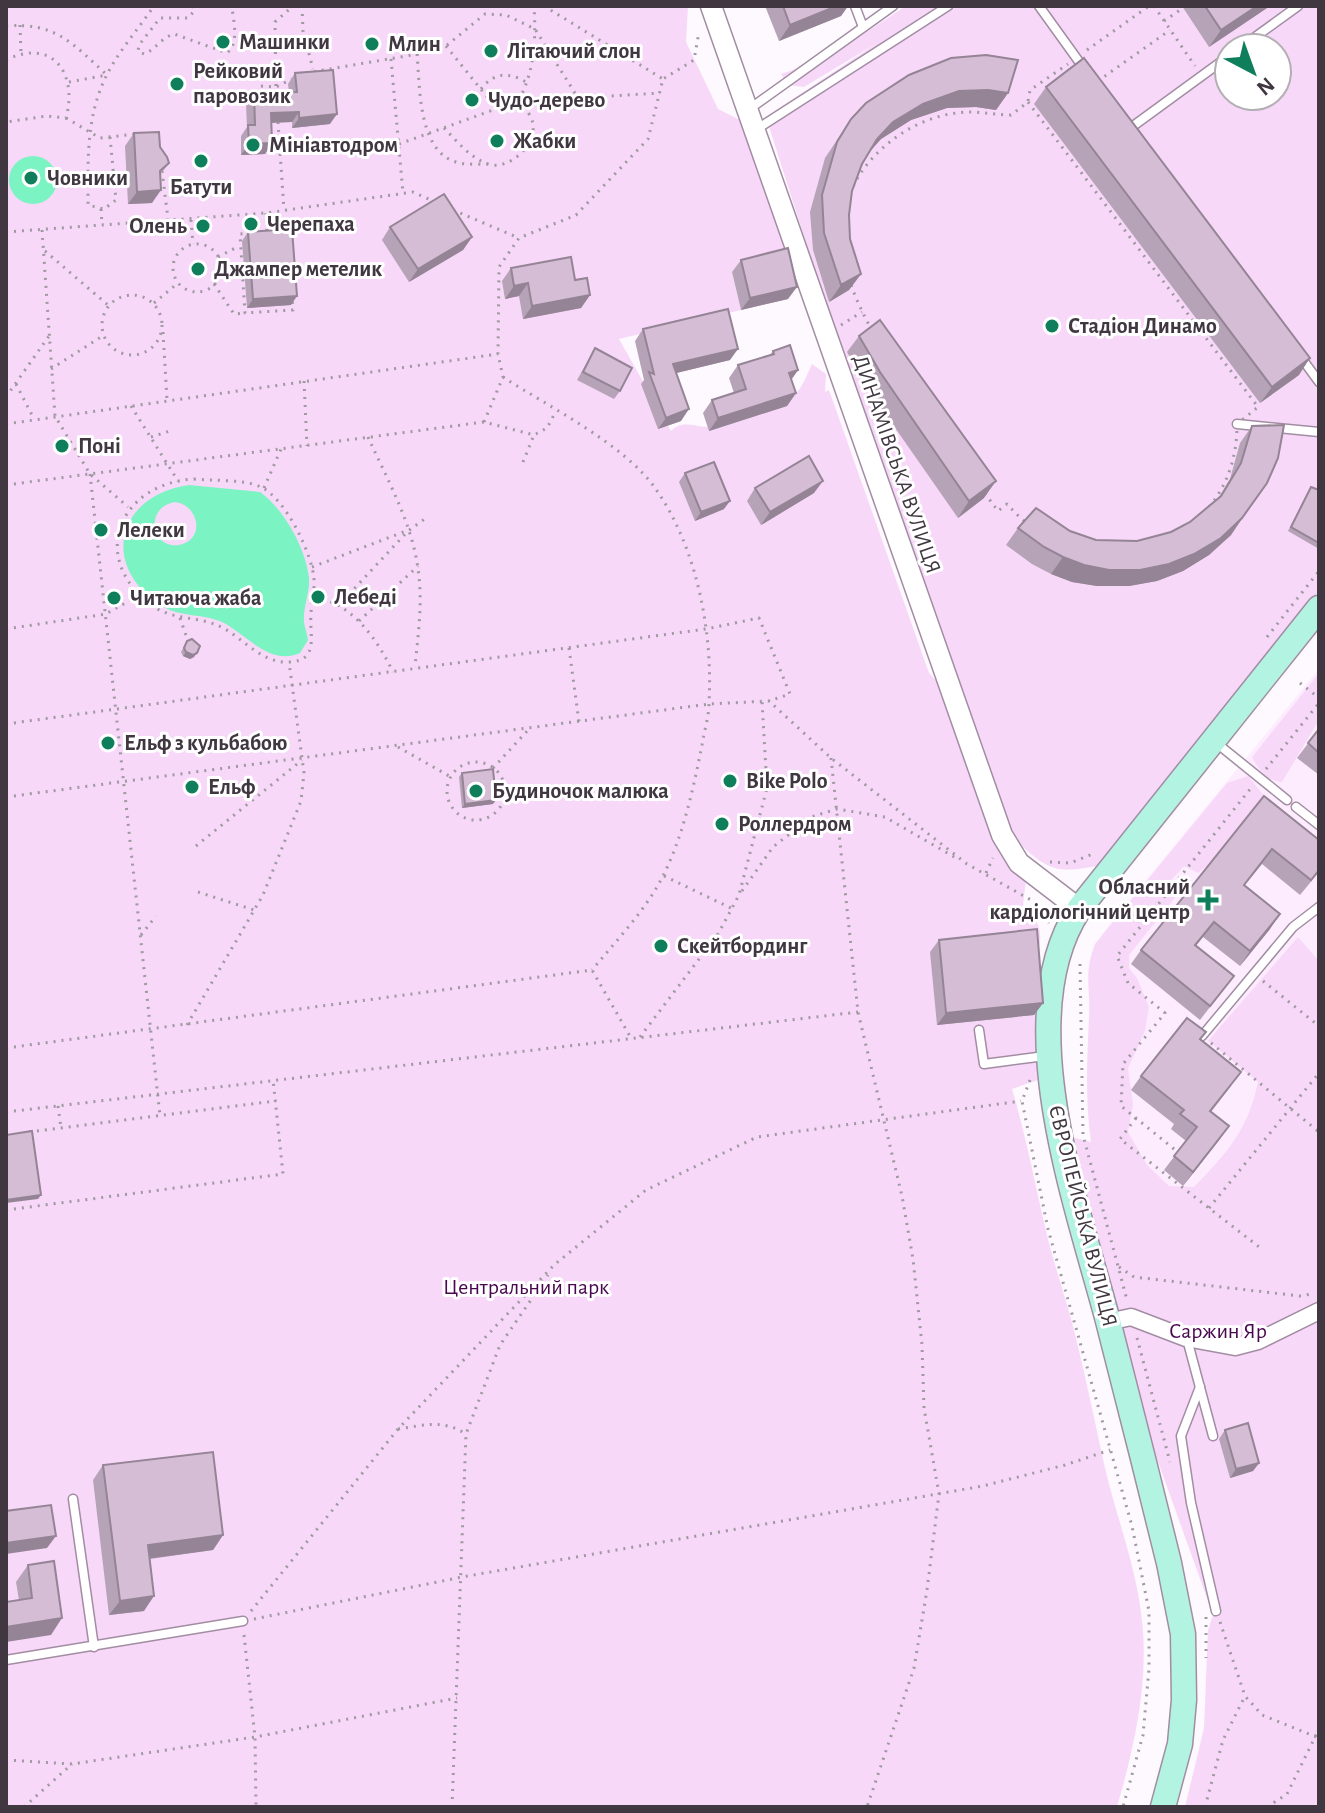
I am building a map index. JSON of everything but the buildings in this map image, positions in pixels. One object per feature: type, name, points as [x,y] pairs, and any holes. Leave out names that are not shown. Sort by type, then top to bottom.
[{"type":"main road","name":"ЄВРОПЕЙСЬКА ВУЛИЦЯ","points":[[1163,1807],[1180,1744],[1184,1700],[1183,1634],[1120,1319],[1060,1134],[1045,1056],[1051,999],[1058,953],[1079,909],[1319,608]]},
{"type":"street","name":"ДИНАМІВСЬКА ВУЛИЦЯ","points":[[711,6],[1002,835],[1019,863],[1079,909]]},
{"type":"street","points":[[1120,1319],[1228,1347],[1243,1346],[1271,1335],[1319,1311]]},
{"type":"lane","points":[[855,6],[863,27]]},
{"type":"lane","points":[[751,120],[863,27],[893,6]]},
{"type":"lane","points":[[751,120],[948,6]]},
{"type":"lane","points":[[1039,6],[1095,84]]},
{"type":"lane","points":[[1262,32],[1298,6]]},
{"type":"lane","points":[[1129,129],[1213,68]]},
{"type":"lane","points":[[1120,118],[1138,142]]},
{"type":"lane","points":[[1291,344],[1319,382]]},
{"type":"lane","points":[[1237,424],[1319,432]]},
{"type":"lane","points":[[1214,740],[1287,800]]},
{"type":"lane","points":[[1296,807],[1319,825]]},
{"type":"lane","points":[[1202,1036],[1293,927],[1319,907]]},
{"type":"lane","points":[[979,1030],[984,1064],[1045,1056]]},
{"type":"lane","points":[[1186,1338],[1213,1436]]},
{"type":"lane","points":[[1200,1387],[1181,1436],[1191,1503],[1216,1611]]},
{"type":"lane","points":[[73,1499],[94,1647]]},
{"type":"lane","points":[[6,1660],[243,1621]]},
{"type":"path","points":[[110,137],[116,200],[101,209],[88,205],[90,131],[98,98],[107,75],[154,6]]},
{"type":"path","points":[[193,6],[195,10],[188,18],[160,18],[139,45],[138,51],[148,53],[174,34],[227,53],[234,47],[235,40],[232,6]]},
{"type":"path","points":[[277,102],[275,22],[293,6]]},
{"type":"path","points":[[302,6],[303,31],[314,70]]},
{"type":"path","points":[[399,144],[518,101],[536,41],[534,6]]},
{"type":"path","points":[[1028,102],[1258,407],[1237,424],[1236,444],[1227,475],[1211,503],[1186,528],[1158,544],[1129,553],[1077,550],[1045,535],[1024,521],[1007,504],[998,511],[885,354],[862,312],[848,276],[842,238],[848,203],[863,170],[895,137],[929,120],[963,112],[1011,115],[1028,102],[1030,90],[1151,6],[1202,76]]},
{"type":"path","points":[[546,7],[663,79]]},
{"type":"path","points":[[1164,21],[1183,8]]},
{"type":"path","points":[[261,86],[276,87],[314,70],[391,59],[446,46],[485,14],[506,15],[535,29],[578,98]]},
{"type":"path","points":[[6,26],[20,25],[54,31],[107,75]]},
{"type":"path","points":[[20,25],[21,54]]},
{"type":"path","points":[[1095,84],[1170,30]]},
{"type":"path","points":[[484,422],[503,377],[498,354],[499,267],[519,238],[576,215],[648,139],[663,79],[694,60],[699,31]]},
{"type":"path","points":[[446,46],[496,109]]},
{"type":"path","points":[[6,60],[21,54],[42,54],[62,68],[69,82],[70,104],[66,118]]},
{"type":"path","points":[[417,54],[426,134],[444,155],[456,162],[505,165],[519,155],[528,144],[533,125],[525,106],[518,101]]},
{"type":"path","points":[[391,59],[403,193]]},
{"type":"path","points":[[481,89],[487,81],[503,74],[526,82]]},
{"type":"path","points":[[69,82],[107,75]]},
{"type":"path","points":[[525,106],[578,98],[660,93]]},
{"type":"path","points":[[6,122],[47,116],[66,118],[100,138],[141,134]]},
{"type":"path","points":[[278,117],[284,210]]},
{"type":"path","points":[[444,128],[465,150],[488,164]]},
{"type":"path","points":[[160,162],[168,221]]},
{"type":"path","points":[[6,232],[266,213],[413,192],[440,204]]},
{"type":"path","points":[[101,209],[103,226]]},
{"type":"path","points":[[453,209],[519,238]]},
{"type":"path","points":[[266,213],[268,239]]},
{"type":"path","points":[[191,220],[193,244]]},
{"type":"path","points":[[42,230],[55,416],[90,474],[129,508]]},
{"type":"path","points":[[214,284],[234,314],[293,310],[287,230],[240,234],[245,313]]},
{"type":"path","points":[[193,244],[211,248],[218,257],[221,270],[214,284],[207,289],[191,291],[178,283],[173,269],[182,249],[193,244]]},
{"type":"path","points":[[218,257],[241,245]]},
{"type":"path","points":[[1144,256],[1154,248]]},
{"type":"path","points":[[44,250],[109,306]]},
{"type":"path","points":[[153,304],[178,283]]},
{"type":"path","points":[[162,324],[157,342],[141,354],[120,353],[112,348],[104,335],[102,319],[109,306],[121,297],[140,296],[153,304],[162,324],[167,401]]},
{"type":"path","points":[[836,328],[862,312]]},
{"type":"path","points":[[51,369],[104,335]]},
{"type":"path","points":[[6,397],[49,336]]},
{"type":"path","points":[[6,424],[498,354]]},
{"type":"path","points":[[6,1048],[592,970],[636,917],[663,876],[691,796],[709,704],[706,629],[686,551],[655,488],[619,454],[503,377]]},
{"type":"path","points":[[304,381],[307,446]]},
{"type":"path","points":[[16,384],[34,419]]},
{"type":"path","points":[[131,406],[178,481]]},
{"type":"path","points":[[523,462],[534,435],[547,428],[556,411]]},
{"type":"path","points":[[6,485],[484,422],[534,435]]},
{"type":"path","points":[[151,437],[170,431]]},
{"type":"path","points":[[368,437],[408,531],[418,566],[420,597],[414,669]]},
{"type":"path","points":[[264,488],[281,449]]},
{"type":"path","points":[[90,474],[160,1116]]},
{"type":"path","points":[[194,479],[253,484],[264,488],[281,505],[295,527],[312,567],[311,648],[301,658],[289,662],[261,654],[214,623],[159,611],[139,595],[124,571],[118,543],[121,526],[129,508],[154,489],[178,481],[194,479]]},
{"type":"path","points":[[338,606],[408,531],[426,518]]},
{"type":"path","points":[[312,567],[408,531]]},
{"type":"path","points":[[359,621],[418,566]]},
{"type":"path","points":[[1260,646],[1319,571]]},
{"type":"path","points":[[6,629],[106,614],[139,595]]},
{"type":"path","points":[[314,597],[338,606],[359,621],[380,647],[393,672]]},
{"type":"path","points":[[180,618],[189,644]]},
{"type":"path","points":[[6,724],[706,629],[759,618],[790,694],[769,701],[709,704],[6,797]]},
{"type":"path","points":[[569,648],[579,722]]},
{"type":"path","points":[[187,1025],[254,910],[301,801],[304,786],[302,759],[289,662]]},
{"type":"path","points":[[1174,1149],[1121,1106],[1123,1064],[1165,1013],[1128,983],[1117,956],[1319,701],[1300,683]]},
{"type":"path","points":[[640,1037],[718,934],[739,895],[767,788],[762,701]]},
{"type":"path","points":[[769,701],[831,758],[967,864]]},
{"type":"path","points":[[493,768],[529,728]]},
{"type":"path","points":[[397,747],[451,777]]},
{"type":"path","points":[[831,758],[858,1012],[886,1119],[913,1259],[922,1345],[924,1408],[939,1494],[914,1668],[867,1807]]},
{"type":"path","points":[[196,846],[302,759]]},
{"type":"path","points":[[470,763],[486,764],[493,768],[504,783],[505,792],[498,809],[482,819],[464,817],[451,805],[448,786],[451,777],[455,771],[470,763]]},
{"type":"path","points":[[739,895],[773,847],[811,817],[837,809],[885,817],[1031,900],[1049,922],[1051,931]]},
{"type":"path","points":[[1042,859],[1070,863],[1089,857],[1103,845]]},
{"type":"path","points":[[663,876],[733,909]]},
{"type":"path","points":[[1179,878],[1192,888]]},
{"type":"path","points":[[198,892],[254,910]]},
{"type":"path","points":[[1119,905],[1142,924]]},
{"type":"path","points":[[141,935],[156,916]]},
{"type":"path","points":[[1080,964],[1083,1135],[1118,1267],[1120,1319],[1172,1468]]},
{"type":"path","points":[[592,970],[631,1038]]},
{"type":"path","points":[[1254,974],[1319,1026]]},
{"type":"path","points":[[6,1112],[858,1012]]},
{"type":"path","points":[[1202,1036],[1319,1132]]},
{"type":"path","points":[[1045,1056],[1022,1101],[1048,1229],[1138,1552],[1149,1611],[1149,1669],[1143,1735],[1123,1807]]},
{"type":"path","points":[[1209,1208],[1319,1073]]},
{"type":"path","points":[[6,1210],[283,1174],[273,1079]]},
{"type":"path","points":[[20,1134],[276,1101]]},
{"type":"path","points":[[256,1807],[255,1737],[243,1621],[398,1429],[554,1265],[646,1190],[757,1137],[1022,1101]]},
{"type":"path","points":[[58,1106],[61,1128]]},
{"type":"path","points":[[1136,1118],[1120,1139],[1263,1250]]},
{"type":"path","points":[[452,1807],[466,1434],[500,1345],[554,1265]]},
{"type":"path","points":[[1118,1267],[1134,1277],[1159,1281],[1300,1296],[1319,1294]]},
{"type":"path","points":[[398,1429],[426,1424],[450,1425],[466,1434]]},
{"type":"path","points":[[243,1621],[462,1577],[939,1494],[1065,1465],[1110,1450]]},
{"type":"path","points":[[1216,1611],[1245,1696],[1262,1715],[1316,1737]]},
{"type":"path","points":[[1205,1807],[1223,1740],[1245,1696]]},
{"type":"path","points":[[6,1760],[72,1764],[255,1737],[457,1698]]},
{"type":"path","points":[[1267,1807],[1287,1794],[1319,1729]]},
{"type":"path","points":[[24,1807],[72,1764]]},
{"type":"shaded area","points":[[33,156],[42,157],[50,163],[56,171],[56,189],[50,197],[42,203],[33,204],[24,203],[16,197],[10,189],[9,180],[10,171],[16,163],[24,157]]},
{"type":"shaded area","points":[[189,485],[260,492],[269,499],[299,543],[307,567],[309,578],[304,622],[308,640],[300,653],[279,656],[269,653],[224,623],[160,605],[141,588],[129,570],[124,552],[125,533],[146,502],[165,491]],"holes":[[[175,502],[194,516],[196,530],[188,542],[170,545],[157,534],[155,519],[165,505]]]},
{"type":"shaded area","points":[[1319,669],[1319,1214],[1284,1258],[1100,1144],[1102,934]]},
{"type":"green space","name":"Центральний парк","points":[[6,6],[688,6],[686,42],[718,109],[744,122],[785,248],[779,261],[732,272],[741,310],[619,339],[671,431],[684,425],[714,426],[780,401],[797,392],[812,364],[826,374],[825,392],[829,390],[929,673],[948,693],[1026,879],[1023,905],[1032,912],[1040,935],[1035,998],[1041,1079],[1012,1089],[1049,1242],[1076,1337],[1105,1468],[1131,1563],[1142,1621],[1142,1692],[1117,1807],[6,1807]]},
{"type":"green space","points":[[906,6],[1319,6],[1319,606],[1102,865],[1054,868],[1036,858],[1014,839],[826,306],[766,117],[877,43],[804,87],[788,85],[781,74],[825,59]]},
{"type":"green space","points":[[1319,673],[1319,720],[1282,782],[1267,777],[1252,757]]},
{"type":"green space","name":"Саржин Яр","points":[[1248,776],[1265,797],[1256,811],[1206,867],[1198,873],[1184,866],[1165,887],[1177,895],[1129,955],[1129,968],[1137,978],[1149,1007],[1145,1031],[1128,1068],[1133,1105],[1128,1132],[1147,1165],[1169,1186],[1194,1187],[1217,1163],[1242,1127],[1258,1082],[1208,1041],[1298,937],[1319,961],[1319,1807],[1185,1807],[1204,1728],[1208,1630],[1213,1615],[1108,1322],[1060,1134],[1091,1142],[1087,1095],[1088,973],[1095,944],[1227,783]]},
{"type":"place","name":"Машинки","points":[[223,42]]},
{"type":"place","name":"Млин","points":[[372,44]]},
{"type":"place","name":"Літаючий слон","points":[[491,51]]},
{"type":"place","name":"Рейковий паровозик","points":[[177,84]]},
{"type":"place","name":"Чудо-дерево","points":[[472,100]]},
{"type":"place","name":"Жабки","points":[[497,141]]},
{"type":"place","name":"Мініавтодром","points":[[253,145]]},
{"type":"place","name":"Батути","points":[[201,161]]},
{"type":"place","name":"Човники","points":[[31,178]]},
{"type":"place","name":"Черепаха","points":[[251,224]]},
{"type":"place","name":"Олень","points":[[203,226]]},
{"type":"place","name":"Джампер метелик","points":[[198,269]]},
{"type":"place","name":"Стадіон Динамо","points":[[1052,326]]},
{"type":"place","name":"Поні","points":[[62,446]]},
{"type":"place","name":"Лелеки","points":[[101,530]]},
{"type":"place","name":"Лебеді","points":[[318,597]]},
{"type":"place","name":"Читаюча жаба","points":[[114,598]]},
{"type":"place","name":"Ельф з кульбабою","points":[[108,743]]},
{"type":"place","name":"Bike Polo","points":[[730,781]]},
{"type":"place","name":"Ельф","points":[[192,787]]},
{"type":"place","name":"Будиночок малюка","points":[[476,791]]},
{"type":"place","name":"Роллердром","points":[[722,824]]},
{"type":"place","name":"Обласний кардiологiчний центр","points":[[1208,900]]},
{"type":"place","name":"Скейтбординг","points":[[661,946]]}]
